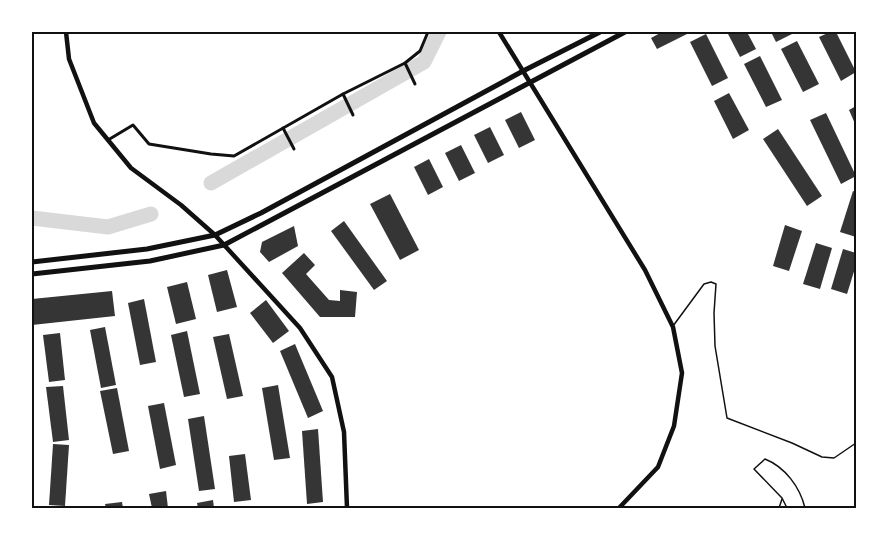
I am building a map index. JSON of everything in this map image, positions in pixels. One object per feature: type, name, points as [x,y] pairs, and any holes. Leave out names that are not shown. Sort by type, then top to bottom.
[{"type":"main road","points":[[32,262],[147,249],[215,235],[261,213],[523,71],[600,32]]},
{"type":"main road","points":[[32,274],[150,261],[224,245],[625,32]]},
{"type":"street","points":[[66,32],[69,59],[94,123],[131,168],[181,205],[215,235],[300,328],[332,377],[344,432],[347,508]]},
{"type":"street","points":[[108,140],[133,125],[149,144],[234,156],[343,94],[405,63],[420,51],[428,32]]},
{"type":"street","points":[[499,32],[645,270],[673,327],[682,374],[675,426],[658,467],[619,508]]},
{"type":"street","points":[[405,63],[415,84]]},
{"type":"street","points":[[343,94],[353,115]]},
{"type":"street","points":[[283,128],[294,149]]},
{"type":"lane","points":[[673,327],[704,285],[711,282],[716,284],[715,346],[727,418],[822,457],[834,458],[856,443]]},
{"type":"lane","points":[[787,508],[782,498],[754,470],[765,459],[777,464],[797,488],[805,508]]},
{"type":"lane","points":[[779,508],[782,498]]},
{"type":"building","points":[[662,32],[691,32],[657,49],[651,38]]},
{"type":"building","points":[[727,32],[747,32],[756,49],[740,57]]},
{"type":"building","points":[[771,32],[790,32],[792,34],[776,42]]},
{"type":"building","points":[[836,32],[856,72],[841,81],[819,37]]},
{"type":"building","points":[[706,34],[728,78],[712,86],[690,42]]},
{"type":"building","points":[[797,41],[819,84],[803,92],[781,49]]},
{"type":"building","points":[[760,56],[782,100],[766,107],[744,64]]},
{"type":"building","points":[[729,93],[749,130],[733,139],[714,101]]},
{"type":"building","points":[[856,106],[856,126],[849,110]]},
{"type":"building","points":[[521,112],[535,140],[519,148],[505,120]]},
{"type":"building","points":[[826,113],[856,176],[841,184],[810,120]]},
{"type":"building","points":[[490,127],[504,155],[488,163],[474,135]]},
{"type":"building","points":[[778,129],[822,196],[807,206],[763,139]]},
{"type":"building","points":[[461,145],[475,173],[459,181],[445,153]]},
{"type":"building","points":[[429,159],[443,187],[428,195],[414,167]]},
{"type":"building","points":[[853,191],[856,192],[856,237],[840,232]]},
{"type":"building","points":[[390,194],[419,250],[400,260],[370,204]]},
{"type":"building","points":[[344,221],[387,281],[374,290],[331,231]]},
{"type":"building","points":[[785,225],[802,231],[789,271],[773,266]]},
{"type":"building","points":[[294,226],[298,246],[269,262],[260,252],[262,242]]},
{"type":"building","points":[[816,243],[832,248],[820,289],[803,284]]},
{"type":"building","points":[[843,249],[856,253],[856,265],[847,294],[831,289]]},
{"type":"building","points":[[304,253],[315,265],[306,274],[329,300],[340,301],[340,290],[357,292],[355,317],[320,317],[282,273]]},
{"type":"building","points":[[227,270],[237,307],[217,312],[208,275]]},
{"type":"building","points":[[187,282],[196,319],[176,324],[167,287]]},
{"type":"building","points":[[112,291],[115,316],[32,325],[32,299]]},
{"type":"building","points":[[144,299],[156,362],[140,365],[128,303]]},
{"type":"building","points":[[266,300],[289,331],[273,343],[250,313]]},
{"type":"building","points":[[105,327],[116,385],[101,388],[90,330]]},
{"type":"building","points":[[187,331],[200,394],[184,397],[171,335]]},
{"type":"building","points":[[60,333],[65,380],[49,382],[43,335]]},
{"type":"building","points":[[229,334],[243,396],[227,399],[213,337]]},
{"type":"building","points":[[295,344],[323,411],[308,418],[280,351]]},
{"type":"building","points":[[278,385],[290,458],[274,460],[262,388]]},
{"type":"building","points":[[63,386],[69,440],[53,442],[46,387]]},
{"type":"building","points":[[117,388],[129,451],[113,454],[100,391]]},
{"type":"building","points":[[164,403],[176,465],[160,469],[148,406]]},
{"type":"building","points":[[204,416],[215,489],[199,491],[188,419]]},
{"type":"building","points":[[318,429],[323,502],[307,504],[302,431]]},
{"type":"building","points":[[53,444],[69,445],[65,506],[49,505]]},
{"type":"building","points":[[245,454],[251,500],[234,502],[229,456]]},
{"type":"building","points":[[166,491],[168,508],[152,508],[149,494]]},
{"type":"building","points":[[213,500],[214,508],[198,508],[197,503]]},
{"type":"building","points":[[122,502],[123,508],[106,508],[105,504]]},
{"type":"waterway","points":[[211,183],[424,62],[439,32]]},
{"type":"waterway","points":[[32,218],[108,227],[151,214]]}]
